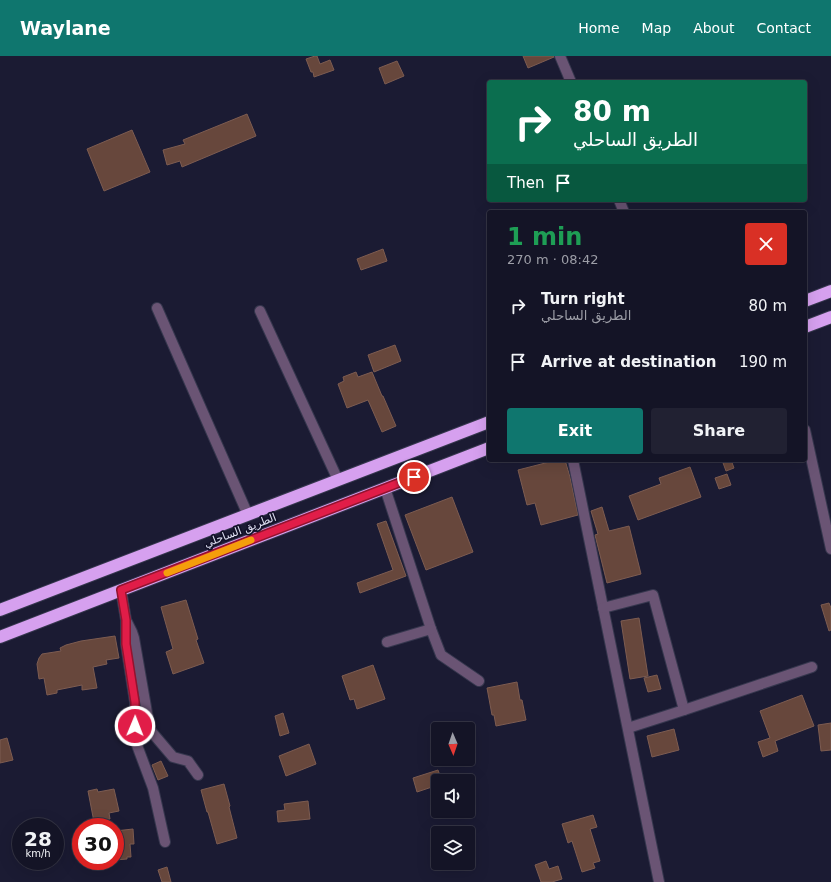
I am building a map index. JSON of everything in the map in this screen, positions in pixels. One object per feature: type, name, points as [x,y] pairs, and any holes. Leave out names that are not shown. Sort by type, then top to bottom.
[{"type":"highway","points":[[807,299],[831,290]]},
{"type":"highway","points":[[807,326],[831,317]]},
{"type":"highway","name":"الطريق الساحلي","points":[[0,610],[487,423]]},
{"type":"highway","name":"الطريق الساحلي","points":[[0,637],[487,449]]},
{"type":"street","points":[[560,56],[570,80]]},
{"type":"street","points":[[157,308],[248,515]]},
{"type":"street","points":[[260,310],[338,480]]},
{"type":"street","points":[[807,439],[831,549]]},
{"type":"street","points":[[573,462],[659,882]]},
{"type":"street","points":[[385,488],[431,630],[441,655],[479,681]]},
{"type":"street","points":[[121,590],[126,620],[126,644],[135,702],[135,740],[153,788],[165,842]]},
{"type":"street","points":[[603,608],[653,596],[684,710]]},
{"type":"street","points":[[126,620],[134,638],[150,730],[173,757],[188,761],[198,775]]},
{"type":"street","points":[[387,642],[431,630]]},
{"type":"street","points":[[628,728],[812,667]]},
{"type":"building","points":[[317,56],[320,64],[330,60],[334,70],[314,77],[306,59]]},
{"type":"building","points":[[523,56],[554,56],[554,57],[528,68]]},
{"type":"building","points":[[397,61],[404,76],[385,84],[379,68]]},
{"type":"building","points":[[247,114],[256,136],[182,167],[180,161],[167,165],[163,150],[185,144],[183,140]]},
{"type":"building","points":[[132,130],[150,172],[104,191],[87,149]]},
{"type":"building","points":[[383,249],[387,261],[361,270],[357,259]]},
{"type":"building","points":[[395,345],[401,361],[374,372],[368,355]]},
{"type":"building","points":[[356,372],[358,377],[372,372],[396,426],[382,432],[368,400],[347,408],[338,384],[344,381],[343,377]]},
{"type":"building","points":[[549,462],[566,462],[578,515],[541,525],[535,503],[527,505],[518,470]]},
{"type":"building","points":[[723,462],[732,462],[734,468],[726,471]]},
{"type":"building","points":[[690,467],[701,497],[638,520],[629,496],[661,484],[659,478]]},
{"type":"building","points":[[727,474],[731,485],[719,489],[715,478]]},
{"type":"building","points":[[452,497],[473,552],[426,570],[405,515]]},
{"type":"building","points":[[602,507],[609,531],[629,526],[641,574],[607,583],[595,535],[598,534],[591,511]]},
{"type":"building","points":[[386,521],[406,576],[360,593],[357,583],[393,570],[377,524]]},
{"type":"building","points":[[186,600],[198,639],[196,640],[204,663],[173,674],[166,652],[173,649],[161,607]]},
{"type":"building","points":[[829,603],[831,608],[831,630],[829,631],[821,605]]},
{"type":"building","points":[[639,618],[648,676],[630,679],[621,621]]},
{"type":"building","points":[[115,636],[119,658],[106,660],[107,664],[93,667],[97,688],[82,690],[82,685],[57,690],[57,693],[47,695],[44,678],[39,679],[37,664],[42,654],[61,651],[60,648],[66,645],[81,641]]},
{"type":"building","points":[[373,665],[385,699],[357,709],[354,699],[350,700],[342,676]]},
{"type":"building","points":[[657,675],[661,689],[648,692],[644,678]]},
{"type":"building","points":[[517,682],[520,700],[522,700],[526,720],[496,726],[494,715],[492,715],[487,688]]},
{"type":"building","points":[[802,695],[814,726],[775,741],[778,751],[763,757],[758,742],[770,738],[760,711]]},
{"type":"building","points":[[283,713],[289,733],[280,736],[275,716]]},
{"type":"building","points":[[831,723],[831,750],[821,751],[818,725]]},
{"type":"building","points":[[674,729],[679,750],[652,757],[647,736]]},
{"type":"building","points":[[7,738],[13,760],[0,763],[0,740]]},
{"type":"building","points":[[309,744],[316,764],[286,776],[279,756]]},
{"type":"building","points":[[161,761],[168,776],[158,780],[152,765]]},
{"type":"building","points":[[438,770],[439,774],[431,774],[431,787],[417,792],[413,778]]},
{"type":"building","points":[[224,784],[237,838],[217,844],[201,790]]},
{"type":"building","points":[[97,789],[98,792],[114,789],[119,811],[109,813],[110,818],[93,818],[88,791]]},
{"type":"building","points":[[308,801],[310,819],[278,822],[277,811],[285,810],[284,804]]},
{"type":"building","points":[[593,815],[597,827],[590,829],[600,861],[593,863],[595,868],[582,872],[572,841],[568,843],[562,824]]},
{"type":"building","points":[[133,829],[134,844],[130,844],[131,857],[127,857],[127,859],[124,859],[124,830]]},
{"type":"building","points":[[546,861],[549,869],[558,866],[562,879],[552,882],[541,882],[535,865]]},
{"type":"building","points":[[167,867],[171,882],[162,882],[158,870]]},
{"type":"slow traffic","points":[[167,573],[251,540]]},
{"type":"route","points":[[135,726],[135,702],[126,644],[126,620],[121,590],[414,477]]}]
